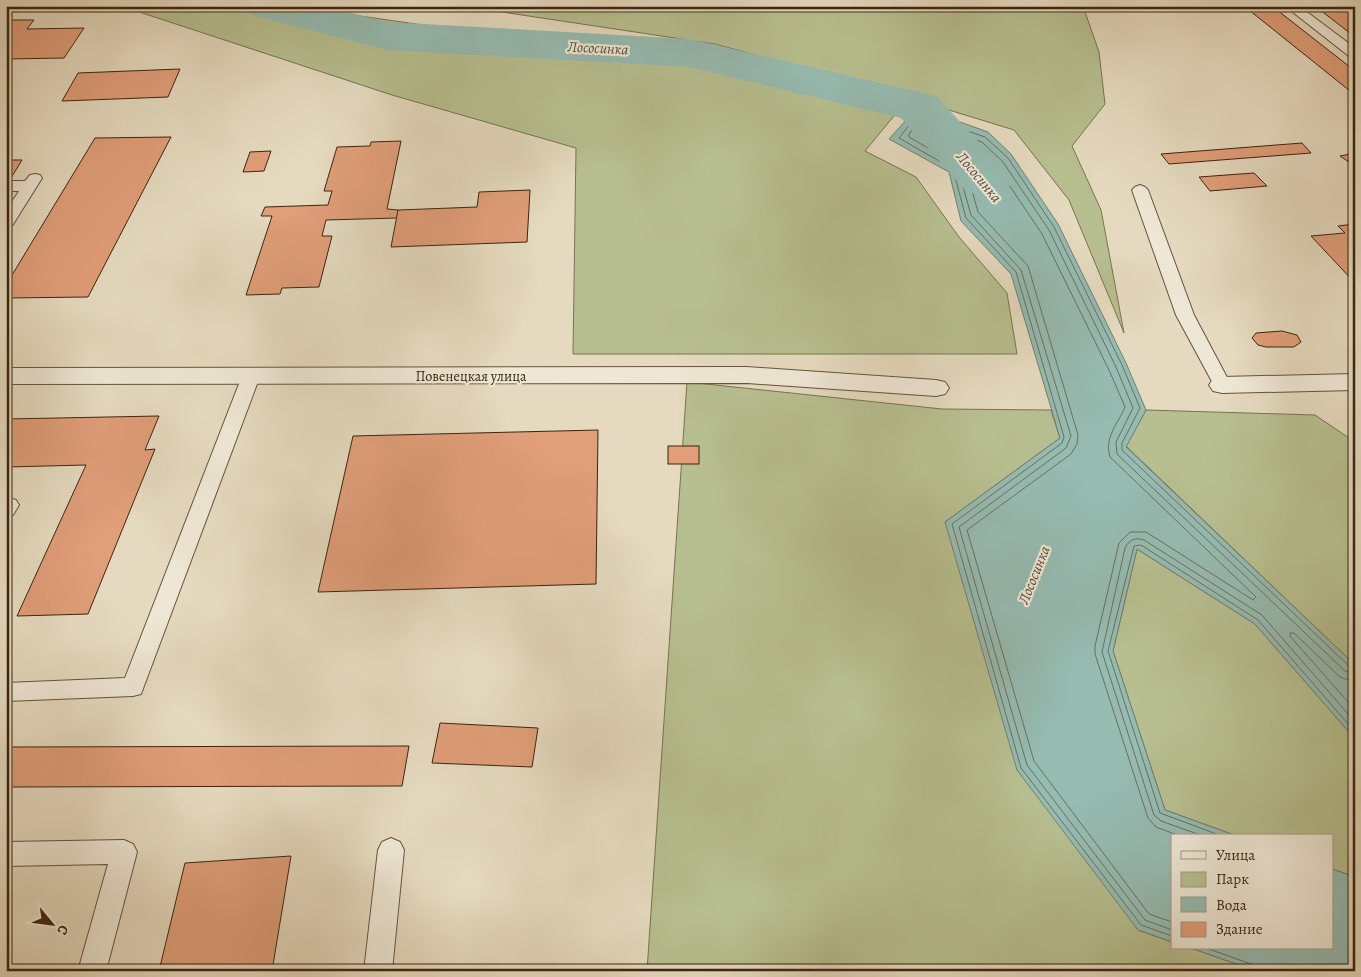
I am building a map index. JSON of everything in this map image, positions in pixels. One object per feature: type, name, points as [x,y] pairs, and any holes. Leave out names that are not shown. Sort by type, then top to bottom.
[{"type":"street","name":"Повенецкая улица","points":[[6,376],[748,375],[936,388]]},
{"type":"street","points":[[1222,385],[1355,382]]},
{"type":"lane","points":[[1291,6],[1355,54]]},
{"type":"lane","points":[[6,186],[32,182],[6,222]]},
{"type":"lane","points":[[1140,190],[1185,315],[1222,385]]},
{"type":"lane","points":[[6,692],[133,687],[251,376]]},
{"type":"lane","points":[[378,971],[391,850]]},
{"type":"lane","points":[[6,854],[124,852],[92,971]]},
{"type":"green space","points":[[121,6],[290,6],[682,62],[898,111],[865,151],[916,177],[959,237],[1007,293],[1017,354],[573,354],[576,148],[392,95]]},
{"type":"green space","points":[[462,6],[1083,6],[1099,52],[1105,104],[1072,146],[1101,210],[1124,333],[1069,200],[1014,130],[887,91],[715,44]]},
{"type":"green space","points":[[687,382],[942,409],[1051,410],[1060,438],[945,522],[1138,930],[1171,942],[1171,950],[1197,950],[1256,971],[647,971]]},
{"type":"green space","points":[[1146,410],[1315,415],[1355,442],[1355,665],[1126,446]]},
{"type":"green space","points":[[1137,549],[1255,624],[1355,739],[1355,877],[1334,870],[1334,834],[1231,834],[1165,810],[1113,651]]},
{"type":"water","points":[[918,107],[988,132],[1011,154],[1058,224],[1126,363],[1146,410],[1126,447],[1355,665],[1355,739],[1255,624],[1137,549],[1113,651],[1165,810],[1231,834],[1171,834],[1171,942],[1138,930],[1017,770],[945,522],[1060,438],[1011,274],[961,221],[949,172],[889,139]]},
{"type":"water","points":[[1334,870],[1355,877],[1355,971],[1256,971],[1197,950],[1334,950]]},
{"type":"building","points":[[1244,6],[1272,6],[1355,71],[1355,95]]},
{"type":"building","points":[[1315,6],[1348,6],[1355,11],[1355,37]]},
{"type":"building","points":[[6,20],[34,20],[27,29],[84,28],[64,58],[6,59]]},
{"type":"building","points":[[180,69],[168,97],[62,101],[78,73]]},
{"type":"building","points":[[171,137],[88,297],[6,298],[6,285],[95,138]]},
{"type":"building","points":[[401,141],[387,209],[398,210],[397,218],[326,220],[322,236],[332,236],[319,287],[282,288],[280,294],[246,295],[272,216],[261,216],[265,207],[328,205],[332,191],[324,191],[337,147],[370,146],[371,142]]},
{"type":"building","points":[[1302,143],[1311,153],[1169,164],[1161,154]]},
{"type":"building","points":[[271,151],[264,171],[243,172],[250,152]]},
{"type":"building","points":[[1355,153],[1355,166],[1340,156]]},
{"type":"building","points":[[6,160],[22,160],[11,178],[6,178]]},
{"type":"building","points":[[1254,173],[1267,186],[1210,191],[1199,177]]},
{"type":"building","points":[[530,190],[527,242],[391,247],[398,210],[477,207],[479,192]]},
{"type":"building","points":[[1355,224],[1355,283],[1311,236],[1345,233],[1338,226]]},
{"type":"building","points":[[1282,331],[1297,335],[1301,342],[1294,347],[1266,347],[1258,345],[1252,338],[1256,333]]},
{"type":"building","points":[[159,416],[145,450],[155,449],[88,614],[17,616],[86,465],[6,467],[6,419]]},
{"type":"building","points":[[598,430],[596,584],[318,592],[353,436]]},
{"type":"building","points":[[668,446],[699,446],[699,464],[668,464]]},
{"type":"building","points":[[440,723],[538,728],[532,767],[432,763]]},
{"type":"building","points":[[409,746],[402,786],[6,787],[6,747]]},
{"type":"building","points":[[291,856],[272,971],[159,971],[185,863]]},
{"type":"waterway","name":"Лососинка","points":[[267,6],[388,36],[690,53],[918,107],[986,181]]}]
